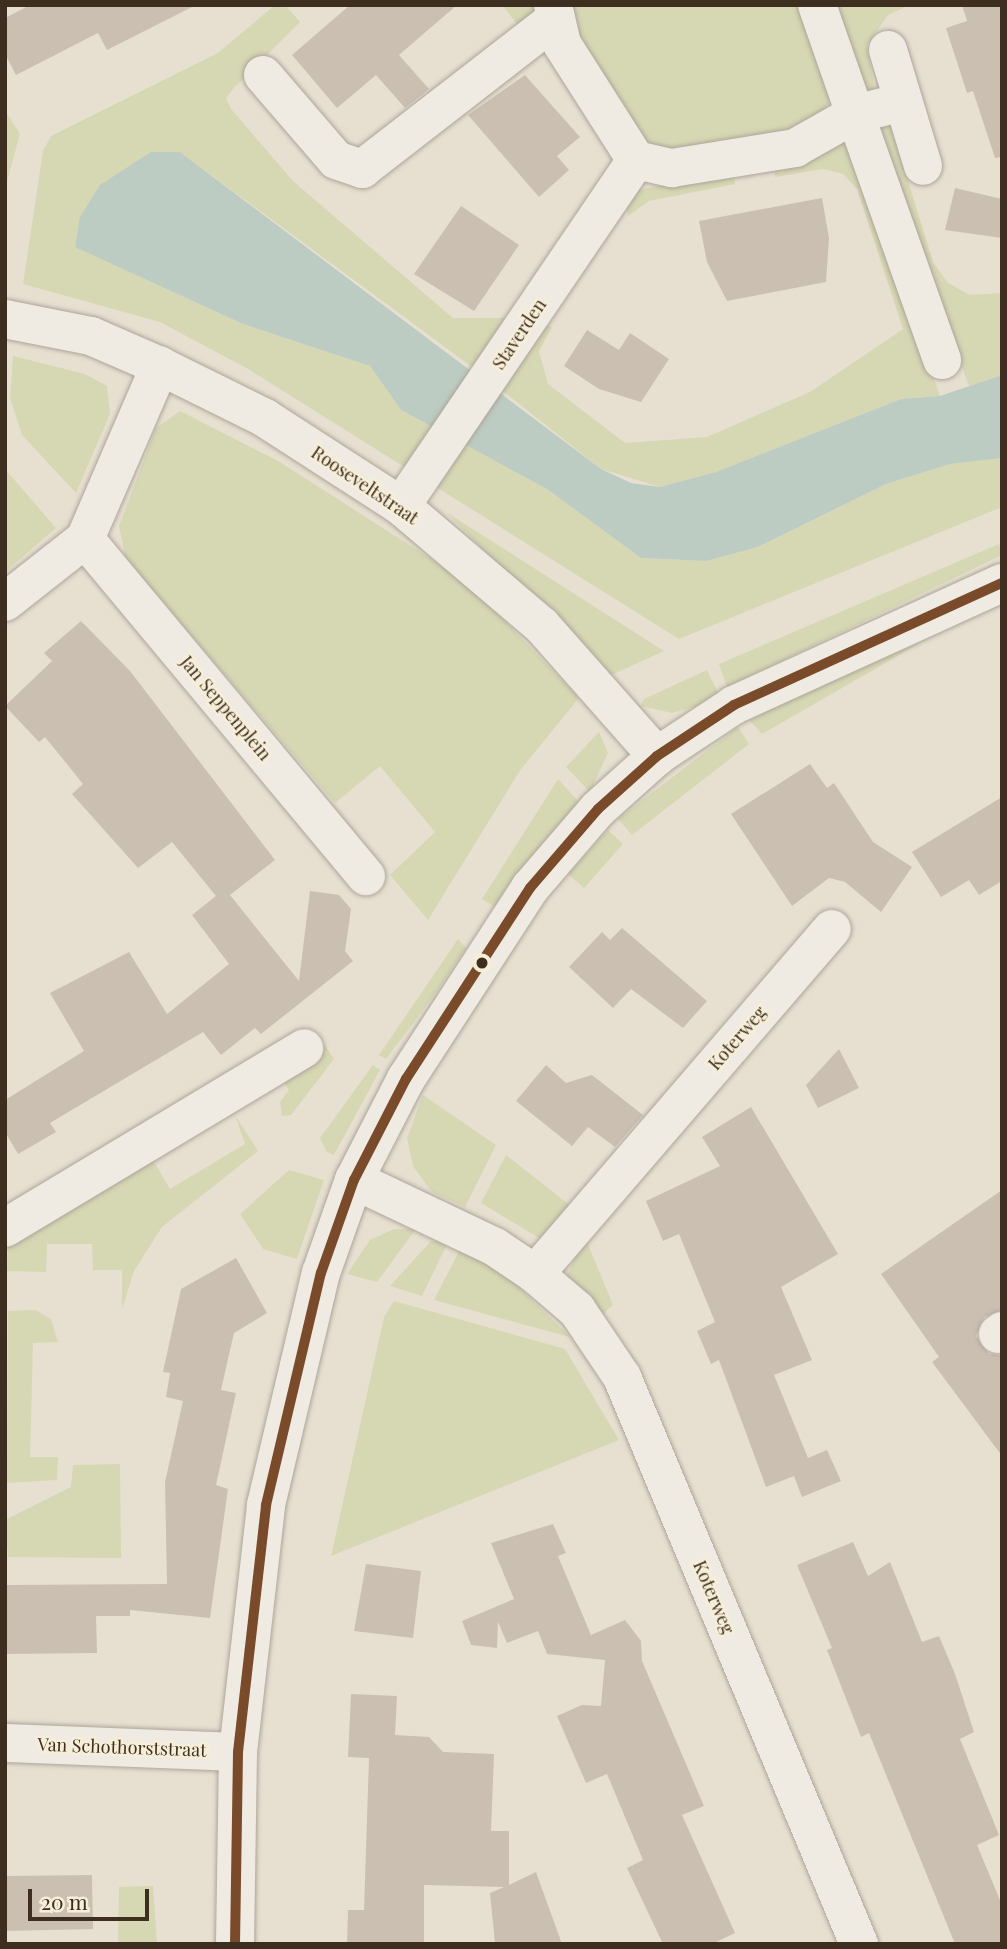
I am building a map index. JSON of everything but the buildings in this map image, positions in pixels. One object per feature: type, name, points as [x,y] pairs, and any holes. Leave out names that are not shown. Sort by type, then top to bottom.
[{"type":"street","points":[[817,5],[942,360]]},
{"type":"street","points":[[263,75],[336,160],[362,169],[553,13],[636,160],[672,168],[796,148],[855,114],[903,102]]},
{"type":"street","points":[[888,50],[923,166]]},
{"type":"street","name":"Staverden","points":[[401,506],[636,160]]},
{"type":"street","name":"Rooseveltstraat","points":[[5,319],[91,337],[160,366],[265,418],[401,506],[542,626],[657,756]]},
{"type":"street","points":[[5,602],[85,539],[160,366]]},
{"type":"street","name":"Jan Seppenplein","points":[[85,539],[366,876]]},
{"type":"street","points":[[235,1944],[238,1752],[265,1505],[321,1273],[354,1180],[442,1019],[530,888],[598,809],[657,756],[734,705],[1002,583]]},
{"type":"street","name":"Koterweg","points":[[535,1274],[832,929]]},
{"type":"street","points":[[5,1227],[304,1048]]},
{"type":"street","name":"Koterweg","points":[[354,1180],[484,1241],[535,1274],[577,1310],[622,1377],[859,1944]]},
{"type":"street","name":"Van Schothorststraat","points":[[5,1743],[238,1752]]},
{"type":"green space","points":[[275,5],[285,5],[300,22],[233,89],[226,98],[231,109],[294,182],[453,318],[507,318],[472,367],[180,152],[76,247],[243,324],[370,366],[401,410],[547,489],[641,558],[706,561],[758,547],[886,484],[950,464],[1002,458],[1002,507],[679,639],[248,369],[160,322],[23,284],[43,151],[51,136],[218,53]]},
{"type":"green space","points":[[502,5],[540,5],[521,29]]},
{"type":"green space","points":[[566,5],[802,5],[831,93],[826,109],[805,131],[692,155],[647,144],[575,38]]},
{"type":"green space","points":[[829,5],[910,5],[888,15],[867,45],[875,92],[859,87]]},
{"type":"green space","points":[[5,110],[20,134],[5,189]]},
{"type":"green space","points":[[888,115],[933,262],[948,283],[970,295],[1002,293],[1002,375],[969,386],[872,121]]},
{"type":"green space","points":[[846,129],[940,396],[901,399],[716,472],[660,487],[601,469],[503,391],[542,322],[552,327],[539,351],[548,384],[625,443],[707,437],[810,392],[903,329],[857,189],[843,174],[823,169],[775,177],[775,166]]},
{"type":"green space","points":[[722,175],[734,177],[735,184],[649,201],[628,216],[625,200],[637,190]]},
{"type":"green space","points":[[13,356],[85,374],[107,386],[110,414],[76,493],[22,435],[10,398]]},
{"type":"green space","points":[[180,411],[280,462],[467,582],[579,698],[521,769],[428,920],[390,875],[435,832],[380,766],[335,803],[126,559],[119,526],[156,428]]},
{"type":"green space","points":[[5,469],[56,528],[5,572]]},
{"type":"green space","points":[[446,512],[664,651],[609,676]]},
{"type":"green space","points":[[999,544],[1002,555],[727,687],[719,664]]},
{"type":"green space","points":[[922,642],[762,734],[749,720],[803,690]]},
{"type":"green space","points":[[707,670],[718,693],[697,706],[672,713],[641,706],[644,699]]},
{"type":"green space","points":[[738,727],[749,744],[632,835],[618,819]]},
{"type":"green space","points":[[599,732],[608,753],[590,792],[566,767]]},
{"type":"green space","points":[[558,779],[580,803],[494,906],[482,899]]},
{"type":"green space","points":[[608,830],[623,844],[584,888],[568,874]]},
{"type":"green space","points":[[458,939],[466,948],[435,994],[386,1059],[379,1055]]},
{"type":"green space","points":[[325,1045],[334,1059],[291,1115],[282,1116],[280,1102],[289,1090],[282,1080]]},
{"type":"green space","points":[[373,1065],[380,1070],[334,1155],[327,1152],[320,1138]]},
{"type":"green space","points":[[423,1095],[496,1145],[465,1207],[432,1192],[413,1166],[407,1138]]},
{"type":"green space","points":[[235,1115],[258,1151],[162,1227],[134,1271],[122,1309],[122,1270],[93,1270],[92,1244],[47,1244],[46,1272],[7,1271],[8,1243],[153,1160],[170,1189],[245,1144]]},
{"type":"green space","points":[[506,1155],[572,1207],[544,1241],[481,1203]]},
{"type":"green space","points":[[289,1170],[324,1180],[297,1259],[263,1249],[240,1214]]},
{"type":"green space","points":[[394,1229],[416,1229],[377,1282],[347,1274],[370,1240]]},
{"type":"green space","points":[[585,1237],[613,1305],[603,1314],[567,1275]]},
{"type":"green space","points":[[431,1241],[448,1242],[422,1296],[390,1286]]},
{"type":"green space","points":[[460,1249],[509,1278],[570,1337],[434,1300]]},
{"type":"green space","points":[[394,1301],[565,1349],[619,1440],[331,1556],[384,1317]]},
{"type":"green space","points":[[35,1310],[51,1319],[58,1342],[33,1343],[30,1457],[58,1457],[57,1480],[7,1483],[8,1311]]},
{"type":"green space","points":[[120,1464],[121,1558],[8,1557],[5,1520],[71,1487],[73,1465]]},
{"type":"green space","points":[[153,1886],[157,1944],[118,1944],[119,1887]]},
{"type":"shaded area","points":[[151,152],[180,152],[601,469],[631,483],[660,487],[716,472],[901,399],[940,396],[1002,375],[1002,458],[950,464],[886,484],[758,547],[706,561],[641,558],[547,489],[401,410],[370,366],[243,324],[75,247],[80,217],[100,185]]},
{"type":"transit line","points":[[235,1944],[238,1752],[266,1505],[321,1273],[354,1180],[406,1079],[530,888],[598,809],[657,756],[734,705],[1002,583]]}]
